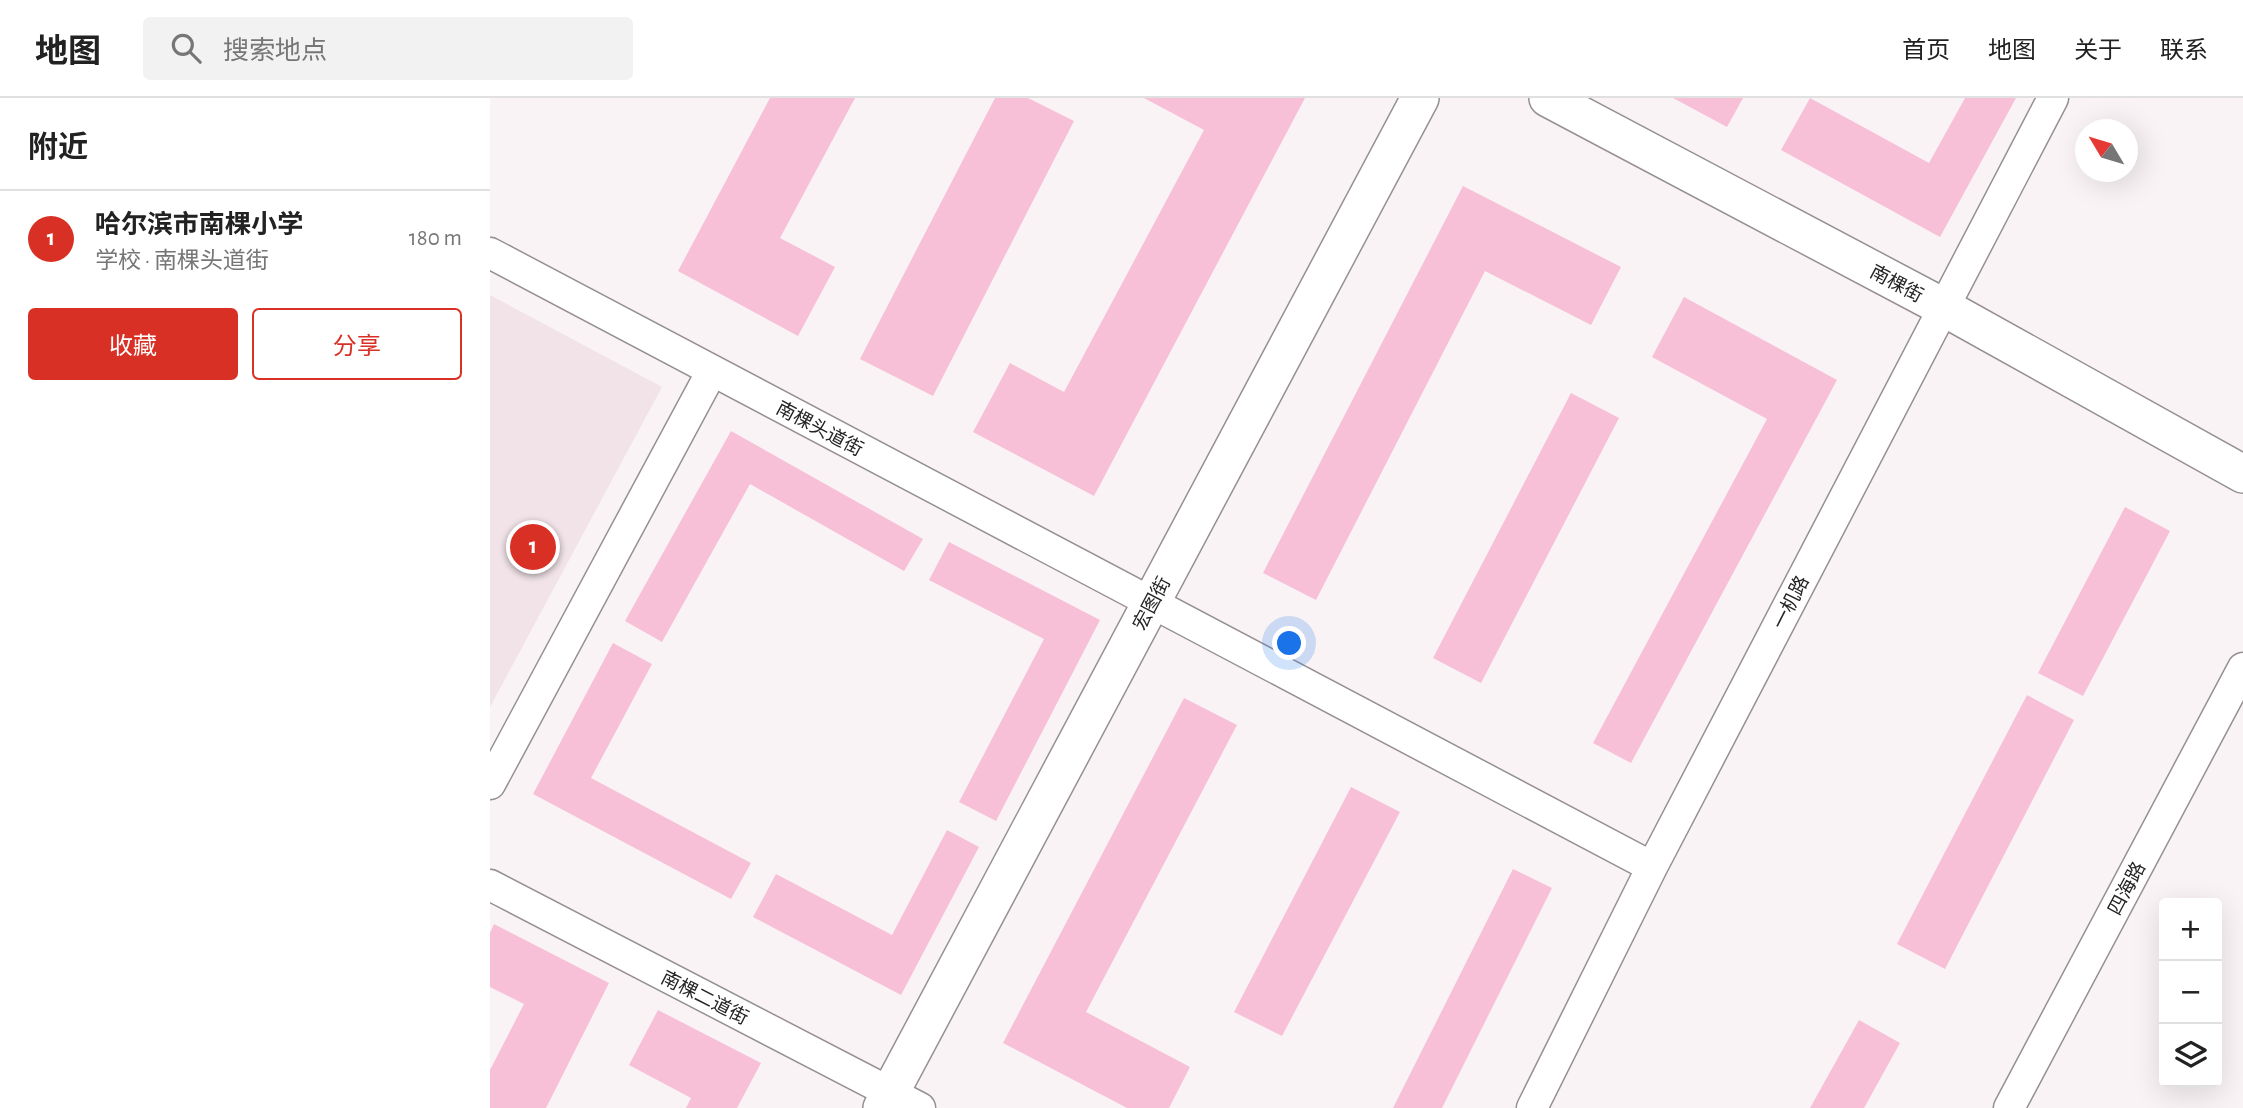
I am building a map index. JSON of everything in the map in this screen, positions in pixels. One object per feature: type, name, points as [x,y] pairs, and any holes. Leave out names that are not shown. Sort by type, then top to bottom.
[{"type":"street","name":"宏图街","points":[[898,1103],[1152,602],[1420,98]]},
{"type":"street","name":"南棵街","points":[[1548,98],[1943,307],[2243,474]]},
{"type":"street","name":"一机路","points":[[1532,1108],[1652,867],[2053,98]]},
{"type":"street","name":"南棵头道街","points":[[490,253],[1652,867]]},
{"type":"street","points":[[490,783],[712,371]]},
{"type":"street","name":"四海路","points":[[2009,1108],[2243,668]]},
{"type":"street","name":"南棵二道街","points":[[490,885],[898,1103]]},
{"type":"shaded area","points":[[490,295],[662,387],[490,707]]},
{"type":"building","points":[[770,98],[855,98],[780,238],[835,267],[798,336],[678,271]]},
{"type":"building","points":[[995,98],[1028,98],[1074,121],[933,396],[860,359]]},
{"type":"building","points":[[1144,98],[1305,98],[1094,496],[973,432],[1010,363],[1064,392],[1204,130]]},
{"type":"building","points":[[1673,98],[1743,98],[1727,127]]},
{"type":"building","points":[[1810,98],[1929,163],[1965,98],[2016,98],[1940,237],[1781,150]]},
{"type":"building","points":[[1463,186],[1621,267],[1591,325],[1485,271],[1316,600],[1263,573]]},
{"type":"building","points":[[1684,297],[1837,380],[1631,763],[1593,743],[1767,419],[1652,357]]},
{"type":"building","points":[[1571,393],[1619,418],[1481,683],[1433,658]]},
{"type":"building","points":[[731,431],[923,539],[904,571],[750,484],[662,642],[625,621]]},
{"type":"building","points":[[2125,507],[2170,531],[2083,696],[2038,673]]},
{"type":"building","points":[[949,542],[1100,620],[996,821],[959,802],[1044,639],[929,580]]},
{"type":"building","points":[[613,643],[652,664],[591,778],[751,863],[731,899],[533,794]]},
{"type":"building","points":[[2027,695],[2074,720],[1945,969],[1897,944]]},
{"type":"building","points":[[1184,698],[1237,725],[1086,1012],[1190,1067],[1169,1108],[1127,1108],[1003,1043]]},
{"type":"building","points":[[1351,787],[1400,812],[1282,1036],[1234,1012]]},
{"type":"building","points":[[947,830],[979,847],[901,995],[753,917],[776,874],[892,935]]},
{"type":"building","points":[[1513,869],[1552,888],[1442,1108],[1393,1108]]},
{"type":"building","points":[[494,924],[609,983],[546,1108],[490,1108],[490,1070],[524,1004],[490,987],[490,933]]},
{"type":"building","points":[[658,1010],[761,1063],[737,1108],[686,1108],[691,1098],[629,1065]]},
{"type":"building","points":[[1859,1020],[1900,1043],[1864,1108],[1810,1108]]},
{"type":"place","name":"哈尔滨市南棵小学","points":[[533,547]]}]
